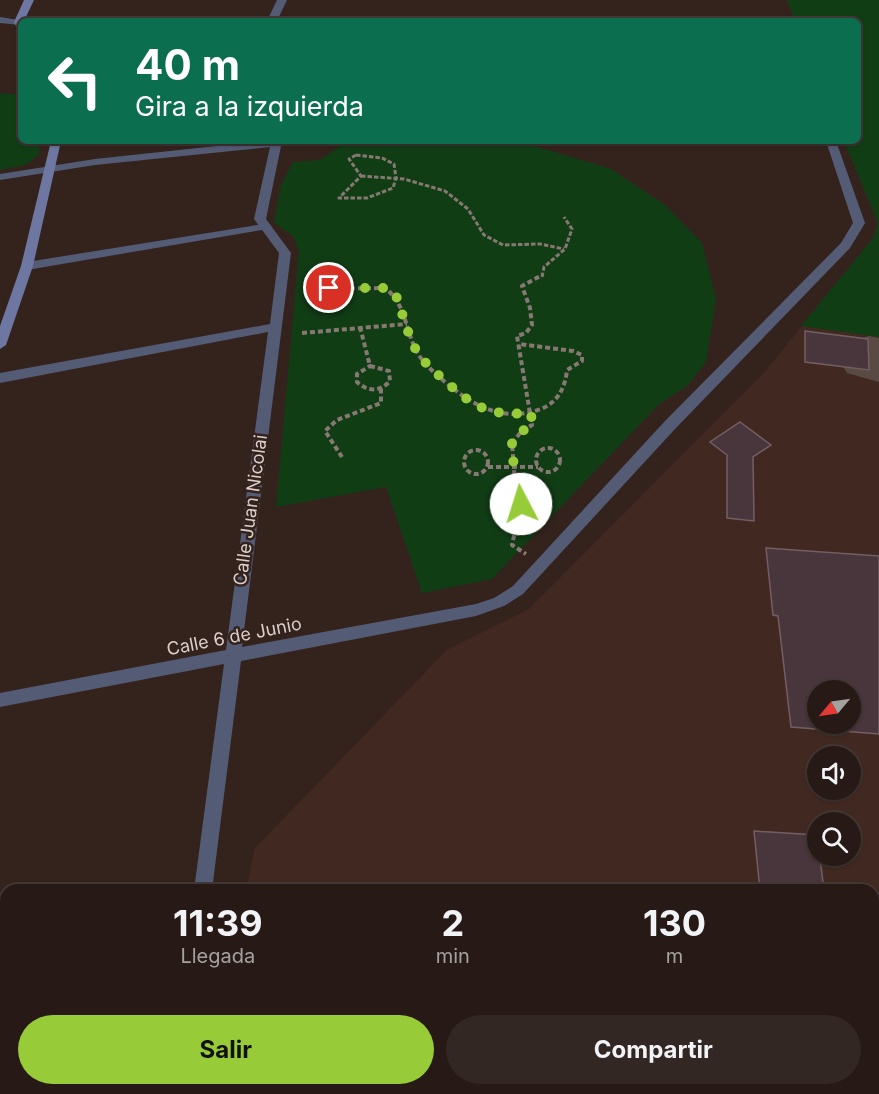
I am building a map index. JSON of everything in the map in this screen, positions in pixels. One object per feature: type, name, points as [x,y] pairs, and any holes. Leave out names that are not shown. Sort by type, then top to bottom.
[{"type":"street","points":[[22,18],[29,0]]},
{"type":"street","points":[[273,18],[282,0]]},
{"type":"street","points":[[0,20],[18,24]]},
{"type":"street","points":[[0,345],[27,266],[55,144]]},
{"type":"street","points":[[0,177],[260,144]]},
{"type":"street","points":[[263,227],[260,219],[277,144]]},
{"type":"street","name":"Calle 6 de Junio","points":[[0,700],[476,610],[499,602],[518,590],[670,425],[846,245],[859,223],[832,144]]},
{"type":"street","name":"Calle Juan Nicolai","points":[[204,884],[231,657],[285,253],[281,242],[263,227]]},
{"type":"street","points":[[0,378],[274,327]]},
{"type":"lane","points":[[27,266],[263,227]]},
{"type":"path","points":[[361,176],[349,159],[357,155],[377,156],[392,162],[398,169],[398,177],[393,188],[382,194],[350,200],[339,198],[361,176],[398,177],[439,186],[468,208],[478,229],[487,238],[515,249],[536,244],[565,249]]},
{"type":"path","points":[[515,483],[512,443],[521,432],[532,425],[517,336],[526,333],[532,325],[530,308],[522,286],[542,278],[544,267],[565,249],[572,229],[564,217]]},
{"type":"path","points":[[310,289],[385,288],[395,293],[415,349],[426,364],[469,403],[486,411],[507,415],[531,413],[559,397],[566,384],[567,370],[582,361],[582,355],[573,351],[519,344]]},
{"type":"path","points":[[302,333],[407,324]]},
{"type":"path","points":[[360,327],[370,366]]},
{"type":"path","points":[[370,366],[384,368],[391,376],[387,386],[381,389],[366,390],[357,382],[357,374],[370,366]]},
{"type":"path","points":[[342,457],[339,448],[329,440],[325,431],[331,422],[342,416],[376,407],[381,403],[381,389]]},
{"type":"path","points":[[488,467],[489,459],[482,452],[472,452],[463,460],[465,467],[474,472],[488,467],[538,467],[548,471],[558,468],[562,460],[552,451],[542,451],[535,456],[538,467]]},
{"type":"path","points":[[515,483],[525,485],[530,493],[526,501],[521,504],[510,503],[503,497],[503,489],[515,483]]},
{"type":"path","points":[[512,545],[521,504]]},
{"type":"shaded area","points":[[787,0],[879,0],[879,884],[247,884],[255,848],[447,650],[529,609],[764,373],[873,238],[878,223],[845,144],[861,144],[861,18],[794,18]]},
{"type":"green space","points":[[787,0],[879,0],[879,337],[801,326],[873,238],[878,223],[845,144],[861,144],[861,18],[794,18]]},
{"type":"green space","points":[[0,93],[18,95],[18,144],[39,144],[39,155],[25,165],[0,170]]},
{"type":"green space","points":[[343,144],[528,144],[611,169],[665,205],[702,243],[716,299],[706,362],[687,386],[659,404],[492,579],[422,593],[386,487],[276,507],[299,251],[293,236],[274,223],[281,185],[293,162],[320,160]]},
{"type":"building","points":[[805,331],[868,339],[869,370],[805,362]]},
{"type":"building","points":[[740,422],[771,445],[753,457],[754,521],[727,518],[727,455],[710,442]]},
{"type":"building","points":[[766,548],[879,556],[879,734],[861,733],[861,680],[807,680],[807,728],[791,727],[778,616],[773,615]]},
{"type":"building","points":[[754,831],[807,834],[807,866],[821,866],[823,884],[759,884]]},
{"type":"taxiway","points":[[869,358],[879,360]]},
{"type":"route","points":[[329,288],[385,288],[395,293],[415,349],[426,364],[469,403],[486,411],[507,415],[531,413],[532,425],[521,432],[512,443],[515,483],[525,485],[530,493],[526,501],[521,504]]}]
